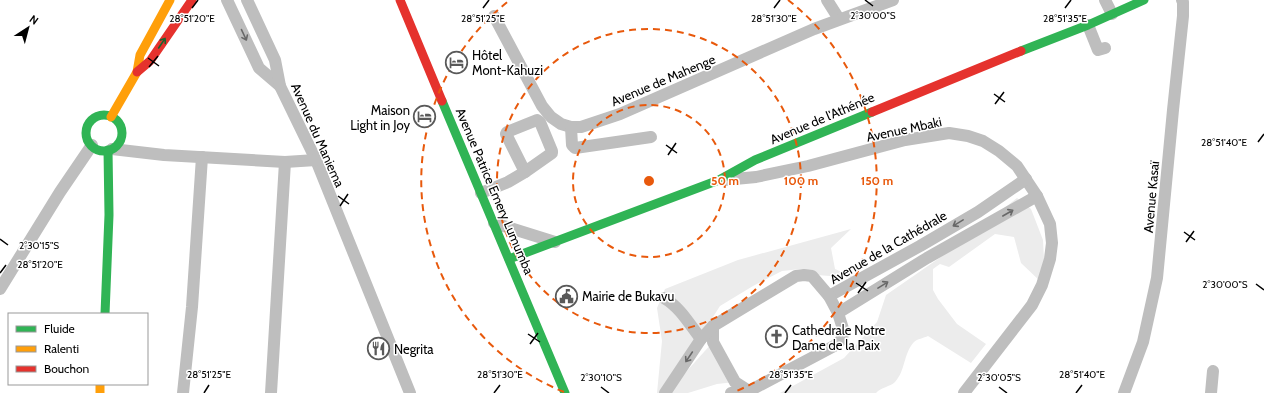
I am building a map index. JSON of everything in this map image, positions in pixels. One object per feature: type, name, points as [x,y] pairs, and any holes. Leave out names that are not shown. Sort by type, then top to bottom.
[{"type":"street","points":[[137,72],[140,55],[170,0]]},
{"type":"street","points":[[111,116],[137,72],[150,60],[192,0]]},
{"type":"street","points":[[227,0],[259,68],[280,86]]},
{"type":"street","name":"Avenue du Maniema","points":[[247,0],[275,60],[280,86],[316,160],[410,393]]},
{"type":"street","name":"Avenue Patrice Emery Lumumba","points":[[400,0],[565,393]]},
{"type":"street","points":[[827,0],[839,19]]},
{"type":"street","name":"Avenue de Mahenge","points":[[571,127],[581,127],[620,114],[814,29],[894,0]]},
{"type":"street","points":[[1105,0],[1112,14]]},
{"type":"street","name":"Avenue de l'Athénée","points":[[510,259],[719,180],[755,160],[1088,25],[1144,0]]},
{"type":"street","name":"Avenue Kasaï","points":[[1124,393],[1143,342],[1157,278],[1183,16],[1182,0]]},
{"type":"street","points":[[494,16],[542,106],[551,117],[561,124],[571,127],[572,145],[575,148],[651,137]]},
{"type":"street","points":[[1088,25],[1098,50],[1104,48]]},
{"type":"street","points":[[106,313],[110,150],[120,141],[122,129],[116,120],[111,116],[98,116],[93,119],[89,124],[87,136],[89,142],[98,150],[110,150],[164,155],[285,162],[316,160]]},
{"type":"street","name":"Avenue Mbaki","points":[[719,180],[764,176],[905,140],[949,133],[968,136],[983,141],[999,151],[1017,166],[1037,196],[1050,224],[1052,243],[1050,259],[1042,285],[1032,304],[964,393]]},
{"type":"street","points":[[0,288],[60,192],[92,145]]},
{"type":"street","points":[[183,393],[192,307],[202,157]]},
{"type":"street","points":[[271,393],[285,162]]},
{"type":"street","points":[[481,193],[508,182],[525,172]]},
{"type":"street","name":"Avenue de la Cathédrale","points":[[665,393],[701,339],[713,326],[796,276],[812,276],[829,296],[978,212],[1026,179]]},
{"type":"street","points":[[838,313],[927,258],[1037,196]]},
{"type":"street","points":[[978,212],[986,226]]},
{"type":"street","points":[[494,223],[555,242]]},
{"type":"street","points":[[920,246],[927,258]]},
{"type":"street","points":[[731,393],[749,391],[836,345],[841,340],[844,332],[838,313],[829,296]]},
{"type":"street","points":[[664,298],[672,302],[701,339]]},
{"type":"street","points":[[713,326],[713,342],[735,382],[749,391]]},
{"type":"street","points":[[1211,393],[1213,370]]},
{"type":"shaded area","points":[[1017,198],[1031,209],[1043,240],[1044,259],[1041,282],[1021,263],[1014,237],[995,234],[949,267],[940,264],[933,269],[933,290],[938,299],[957,324],[986,344],[971,363],[928,336],[915,341],[910,347],[899,377],[895,382],[880,389],[876,393],[780,393],[844,358],[877,322],[886,295],[951,250]]},
{"type":"shaded area","points":[[851,229],[831,248],[835,269],[856,278],[817,275],[801,269],[782,271],[753,286],[720,306],[664,393],[657,393],[662,341],[657,308],[665,289],[738,260]]},
{"type":"shaded area","points":[[713,342],[735,382],[717,384],[688,393],[667,393]]},
{"type":"traffic: fast","points":[[1021,51],[1088,25],[1144,0]]},
{"type":"traffic: fast","points":[[442,101],[565,393]]},
{"type":"traffic: fast","points":[[509,259],[719,180],[755,160],[872,112]]},
{"type":"traffic: fast","points":[[104,115],[114,118],[119,123],[122,133],[119,143],[114,148],[104,151],[94,148],[89,143],[86,133],[89,123],[94,118],[104,115]]},
{"type":"traffic: fast","points":[[105,313],[109,215],[108,150]]},
{"type":"traffic: slow","points":[[111,117],[137,72],[140,55],[170,0]]},
{"type":"traffic: slow","points":[[100,385],[100,393]]},
{"type":"traffic: jam","points":[[137,72],[150,61],[192,0]]},
{"type":"traffic: jam","points":[[400,0],[442,101]]},
{"type":"traffic: jam","points":[[872,112],[1021,51]]},
{"type":"place","name":"Hôtel Mont-Kahuzi","points":[[456,62]]},
{"type":"place","name":"Maison Light in Joy","points":[[425,117]]},
{"type":"place","name":"Mairie de Bukavu","points":[[567,296]]},
{"type":"place","name":"Cathedrale Notre Dame de la Paix","points":[[777,337]]},
{"type":"place","name":"Negrita","points":[[378,349]]}]
